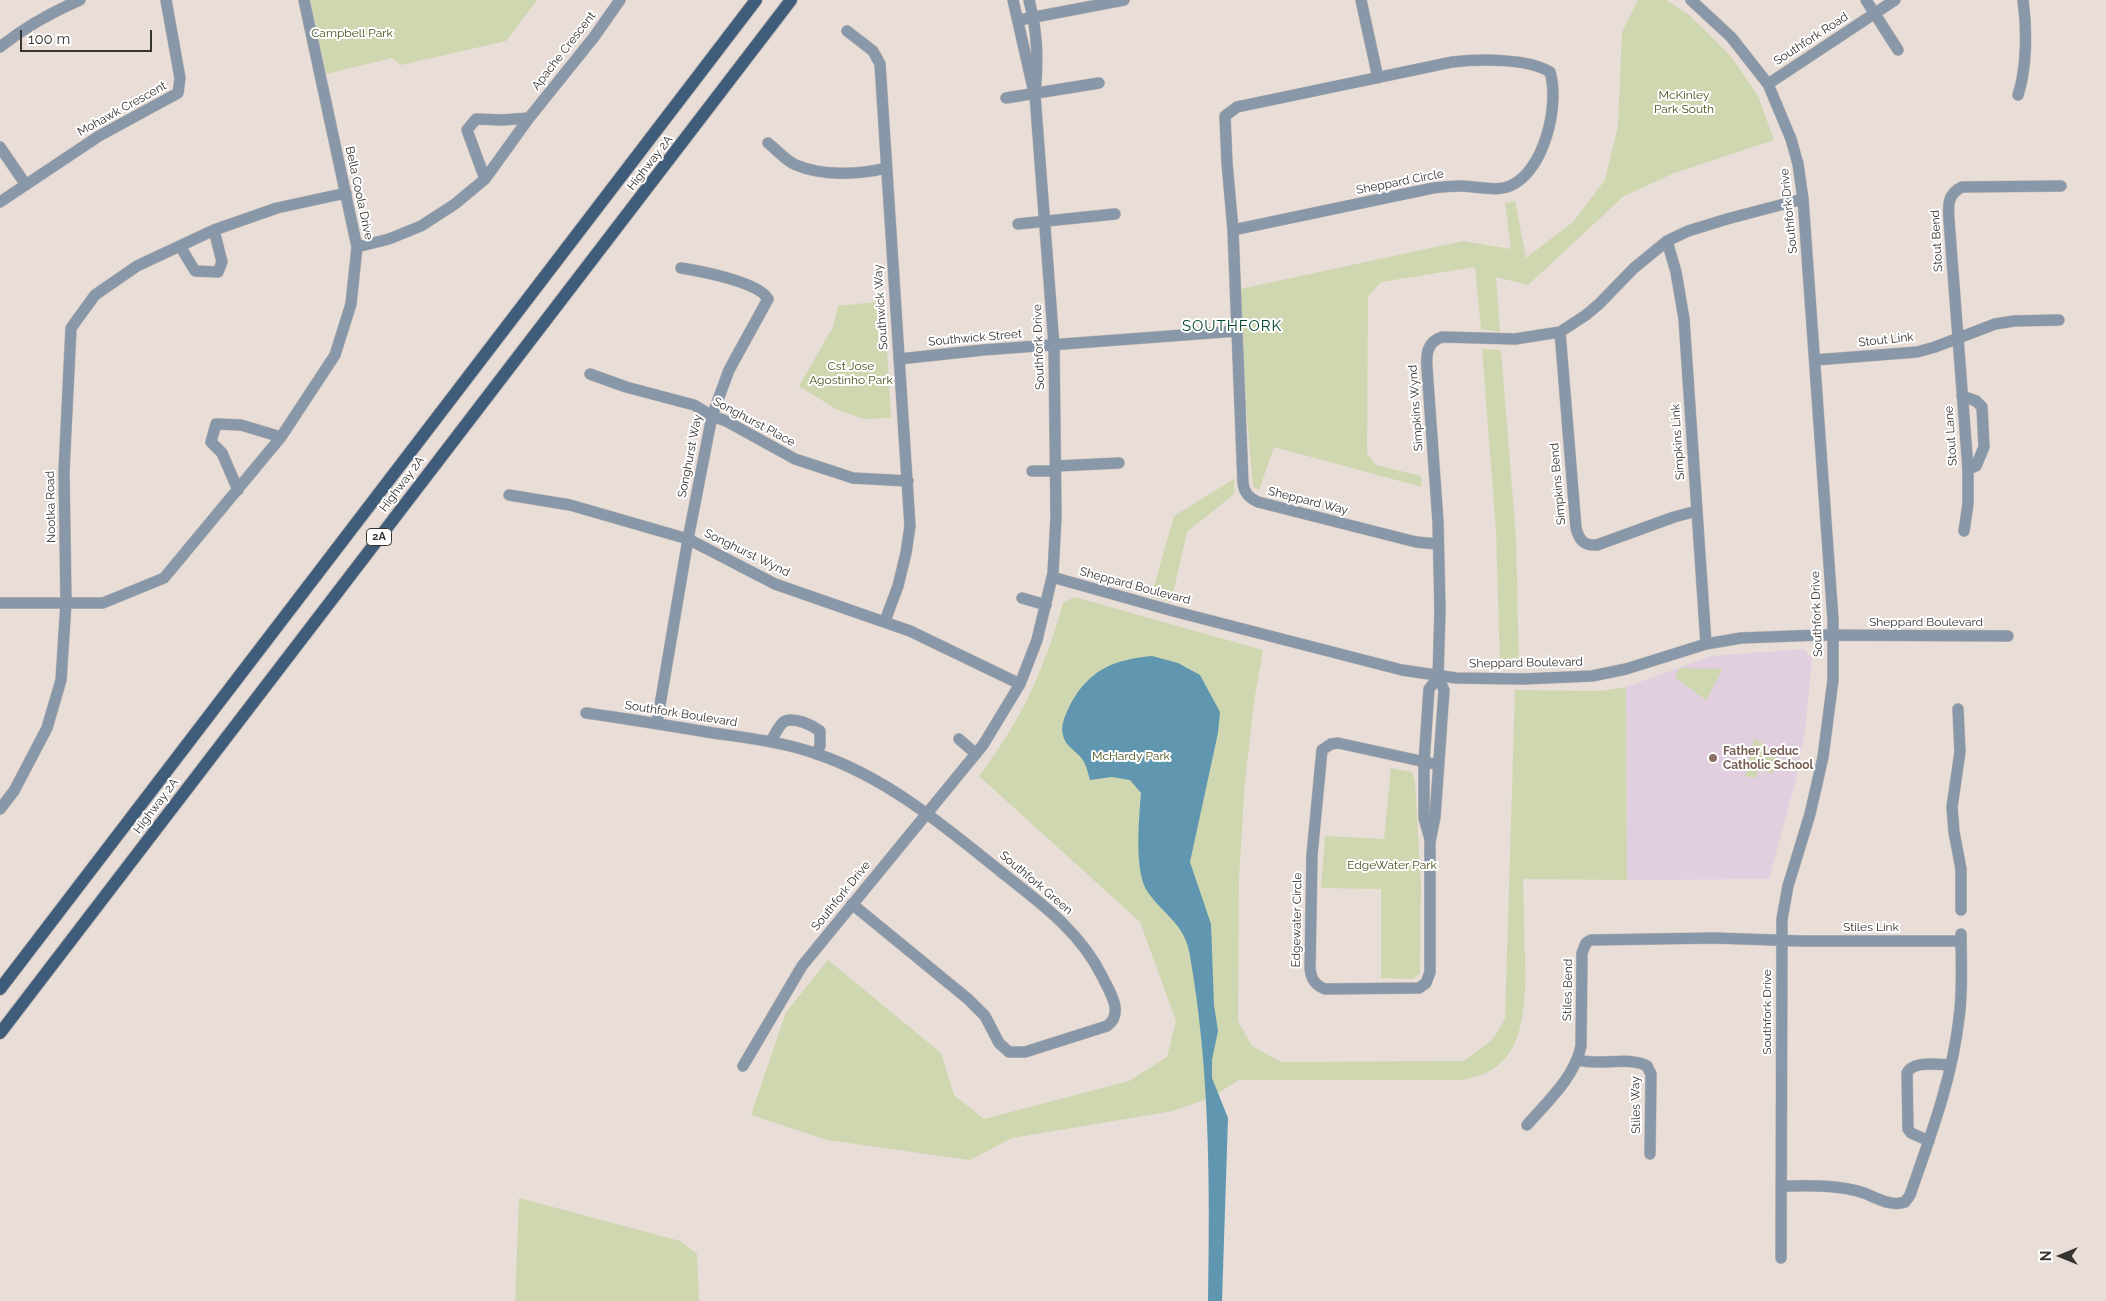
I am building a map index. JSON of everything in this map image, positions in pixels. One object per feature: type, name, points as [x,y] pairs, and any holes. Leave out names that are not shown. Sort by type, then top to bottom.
[{"type":"main road","name":"Highway 2A","points":[[0,989],[756,0]]},
{"type":"main road","name":"Highway 2A","points":[[0,1033],[791,0]]},
{"type":"street","points":[[0,47],[15,35],[65,6],[80,0]]},
{"type":"street","name":"Mohawk Crescent","points":[[0,202],[99,136],[178,93],[180,78],[166,0]]},
{"type":"street","name":"Bella Coola Drive","points":[[0,603],[103,603],[164,578],[281,437],[335,355],[351,304],[357,247],[304,0]]},
{"type":"street","name":"Apache Crescent","points":[[357,247],[389,239],[421,226],[455,204],[485,179],[529,118],[594,37],[620,0]]},
{"type":"street","name":"Southfork Drive","points":[[1013,0],[1019,20],[1028,71],[1035,94]]},
{"type":"street","name":"Southfork Drive","points":[[743,1066],[802,966],[976,754],[1020,684],[1029,663],[1046,604],[1052,577],[1056,536],[1054,346],[1035,94],[1038,58],[1034,18],[1029,0]]},
{"type":"street","points":[[1019,20],[1124,0]]},
{"type":"street","points":[[1361,0],[1378,78]]},
{"type":"street","name":"Southfork Drive","points":[[1691,0],[1731,37],[1768,84],[1791,138],[1798,164],[1803,198],[1815,360],[1834,635],[1831,700],[1823,757],[1810,814],[1788,886],[1782,920],[1781,1258]]},
{"type":"street","points":[[1866,0],[1898,50]]},
{"type":"street","name":"Southfork Road","points":[[1768,84],[1895,0]]},
{"type":"street","points":[[2018,95],[2023,81],[2024,66],[2023,0]]},
{"type":"street","name":"Southwick Way","points":[[847,31],[873,51],[880,64],[908,480],[910,526],[906,554],[898,586],[885,621]]},
{"type":"street","name":"Sheppard Circle","points":[[1233,230],[1433,188],[1459,186],[1496,188],[1510,186],[1525,174],[1534,163],[1549,132],[1553,115],[1552,79],[1550,72],[1534,65],[1496,61],[1467,61],[1237,107],[1230,110],[1226,116],[1225,124],[1238,331]]},
{"type":"street","points":[[1006,98],[1099,83]]},
{"type":"street","points":[[485,179],[467,130],[476,119],[529,118]]},
{"type":"street","points":[[768,143],[795,164],[816,171],[849,173],[886,168]]},
{"type":"street","points":[[0,147],[26,185]]},
{"type":"street","name":"Stout Bend","points":[[1957,338],[1948,206],[1952,193],[1962,187],[1970,186],[2061,186]]},
{"type":"street","name":"Nootka Road","points":[[0,809],[14,791],[47,728],[61,680],[66,603],[64,471],[71,328],[95,295],[137,266],[214,230],[277,208],[346,193]]},
{"type":"street","name":"Simpkins Wynd","points":[[1438,677],[1440,610],[1438,544],[1427,368],[1428,349],[1432,343],[1442,338],[1515,340],[1560,332],[1599,304],[1634,268],[1666,241],[1688,231],[1719,221],[1803,198]]},
{"type":"street","points":[[1018,224],[1115,214]]},
{"type":"street","points":[[180,246],[195,270],[218,272],[222,262],[214,230]]},
{"type":"street","name":"Simpkins Link","points":[[1666,241],[1681,295],[1684,319],[1706,644]]},
{"type":"street","name":"Songhurst Way","points":[[657,723],[688,539],[712,416],[728,370],[768,298],[765,293],[731,279],[704,271],[681,268]]},
{"type":"street","name":"Stout Link","points":[[1815,360],[1909,353],[1935,347],[1981,328],[2004,322],[2060,320]]},
{"type":"street","name":"Southwick Street","points":[[899,359],[983,350],[1238,331]]},
{"type":"street","name":"Sheppard Way","points":[[1238,331],[1243,483],[1248,496],[1258,502],[1416,542],[1438,544]]},
{"type":"street","name":"Simpkins Bend","points":[[1560,332],[1578,538],[1587,545],[1597,545],[1674,517],[1697,511]]},
{"type":"street","name":"Stout Lane","points":[[1957,338],[1968,469],[1968,504],[1964,531]]},
{"type":"street","name":"Songhurst Place","points":[[590,374],[626,387],[694,404],[712,416],[795,460],[852,478],[908,480]]},
{"type":"street","points":[[1962,396],[1976,401],[1982,407],[1982,454],[1976,466],[1968,469]]},
{"type":"street","points":[[238,490],[222,453],[211,442],[216,424],[241,425],[281,437]]},
{"type":"street","points":[[1032,471],[1119,463]]},
{"type":"street","name":"Songhurst Wynd","points":[[509,495],[570,506],[688,539],[775,584],[910,631],[1020,684]]},
{"type":"street","name":"Sheppard Boulevard","points":[[1052,577],[1201,618],[1402,670],[1438,677],[1505,679],[1592,676],[1626,669],[1706,644],[1769,636],[2008,636]]},
{"type":"street","points":[[1022,598],[1046,604]]},
{"type":"street","points":[[1430,842],[1424,818],[1424,762],[1430,689],[1438,677]]},
{"type":"street","points":[[1430,842],[1435,816],[1444,690],[1438,677]]},
{"type":"street","points":[[1958,709],[1960,752],[1952,806],[1954,832],[1961,869],[1961,910]]},
{"type":"street","name":"Southfork Boulevard","points":[[586,713],[771,741],[816,754],[872,780],[928,814]]},
{"type":"street","points":[[771,741],[784,722],[789,720],[801,722],[813,726],[820,731],[820,746],[816,754]]},
{"type":"street","points":[[958,739],[976,754]]},
{"type":"street","name":"Edgewater Circle","points":[[1430,842],[1430,972],[1426,983],[1419,988],[1412,989],[1325,989],[1315,983],[1310,974],[1312,855],[1322,750],[1331,744],[1338,743],[1439,765]]},
{"type":"street","name":"Southfork Green","points":[[852,904],[968,999],[985,1016],[999,1043],[1008,1052],[1024,1052],[1107,1026],[1112,1022],[1116,1008],[1112,997],[1096,964],[1074,935],[1048,909],[928,814]]},
{"type":"street","name":"Stiles Link","points":[[1781,940],[1961,937],[1961,1004],[1951,1065]]},
{"type":"street","name":"Stiles Bend","points":[[1527,1125],[1573,1069],[1578,1060],[1581,1046],[1582,954],[1586,943],[1591,940],[1724,938],[1781,940]]},
{"type":"street","name":"Stiles Way","points":[[1578,1060],[1589,1063],[1639,1063],[1647,1066],[1651,1074],[1650,1154]]},
{"type":"street","points":[[1781,1186],[1821,1186],[1846,1189],[1887,1202],[1899,1204],[1905,1202],[1910,1195],[1929,1141],[1951,1065],[1914,1066],[1908,1069],[1908,1130],[1929,1141]]},
{"type":"shaded area","name":"Father Leduc Catholic School","points":[[1804,649],[1812,658],[1805,732],[1795,783],[1769,879],[1627,880],[1626,687],[1711,656]]},
{"type":"green space","name":"Campbell Park","points":[[310,0],[537,0],[506,41],[401,65],[392,58],[326,74]]},
{"type":"green space","name":"McKinley Park South","points":[[1638,0],[1666,0],[1688,14],[1730,55],[1758,96],[1774,140],[1672,174],[1624,196],[1528,285],[1496,277],[1500,332],[1481,329],[1475,267],[1381,282],[1368,296],[1367,454],[1376,465],[1421,476],[1422,487],[1274,447],[1259,490],[1253,487],[1236,290],[1463,241],[1511,249],[1505,203],[1515,201],[1526,258],[1573,222],[1605,180],[1618,126],[1622,32]]},
{"type":"green space","name":"Cst Jose Agostinho Park","points":[[884,301],[891,418],[863,419],[836,409],[799,386],[833,327],[838,306]]},
{"type":"green space","points":[[1482,349],[1501,350],[1516,538],[1519,667],[1500,666],[1496,531]]},
{"type":"green space","points":[[1234,479],[1234,494],[1187,532],[1171,602],[1151,597],[1174,516]]},
{"type":"green space","name":"McHardy Park","points":[[1074,597],[1263,650],[1255,695],[1245,781],[1239,878],[1238,1021],[1252,1046],[1281,1062],[1464,1061],[1492,1040],[1505,1019],[1515,690],[1601,691],[1626,687],[1627,880],[1523,879],[1525,996],[1523,1016],[1511,1051],[1499,1065],[1483,1075],[1461,1080],[1239,1080],[1210,1098],[1173,1111],[1012,1138],[970,1160],[827,1140],[751,1115],[786,1012],[828,960],[941,1053],[954,1095],[984,1119],[1129,1081],[1167,1057],[1176,1021],[1140,922],[979,776],[1007,735],[1030,693],[1040,672],[1063,603]]},
{"type":"green space","points":[[1679,668],[1723,669],[1706,700],[1675,678]]},
{"type":"green space","points":[[1754,739],[1761,742],[1781,763],[1772,773],[1758,770],[1756,778],[1745,776]]},
{"type":"green space","name":"EdgeWater Park","points":[[1391,768],[1412,772],[1415,781],[1421,885],[1420,974],[1412,979],[1381,978],[1381,889],[1321,888],[1325,836],[1384,839]]},
{"type":"green space","points":[[519,1198],[680,1241],[697,1254],[699,1301],[515,1301]]},
{"type":"water","points":[[1152,656],[1178,663],[1200,675],[1220,712],[1218,733],[1190,862],[1211,924],[1214,1005],[1218,1031],[1212,1060],[1212,1078],[1228,1118],[1222,1301],[1208,1301],[1209,1215],[1205,1085],[1197,999],[1187,945],[1184,935],[1147,891],[1143,882],[1140,871],[1138,844],[1141,793],[1130,780],[1112,777],[1090,780],[1084,762],[1066,743],[1062,731],[1070,705],[1085,683],[1094,675],[1113,664],[1125,660]]},
{"type":"place","name":"Father Leduc Catholic School","points":[[1713,758]]},
{"type":"district","name":"SOUTHFORK","points":[[1232,326]]}]
